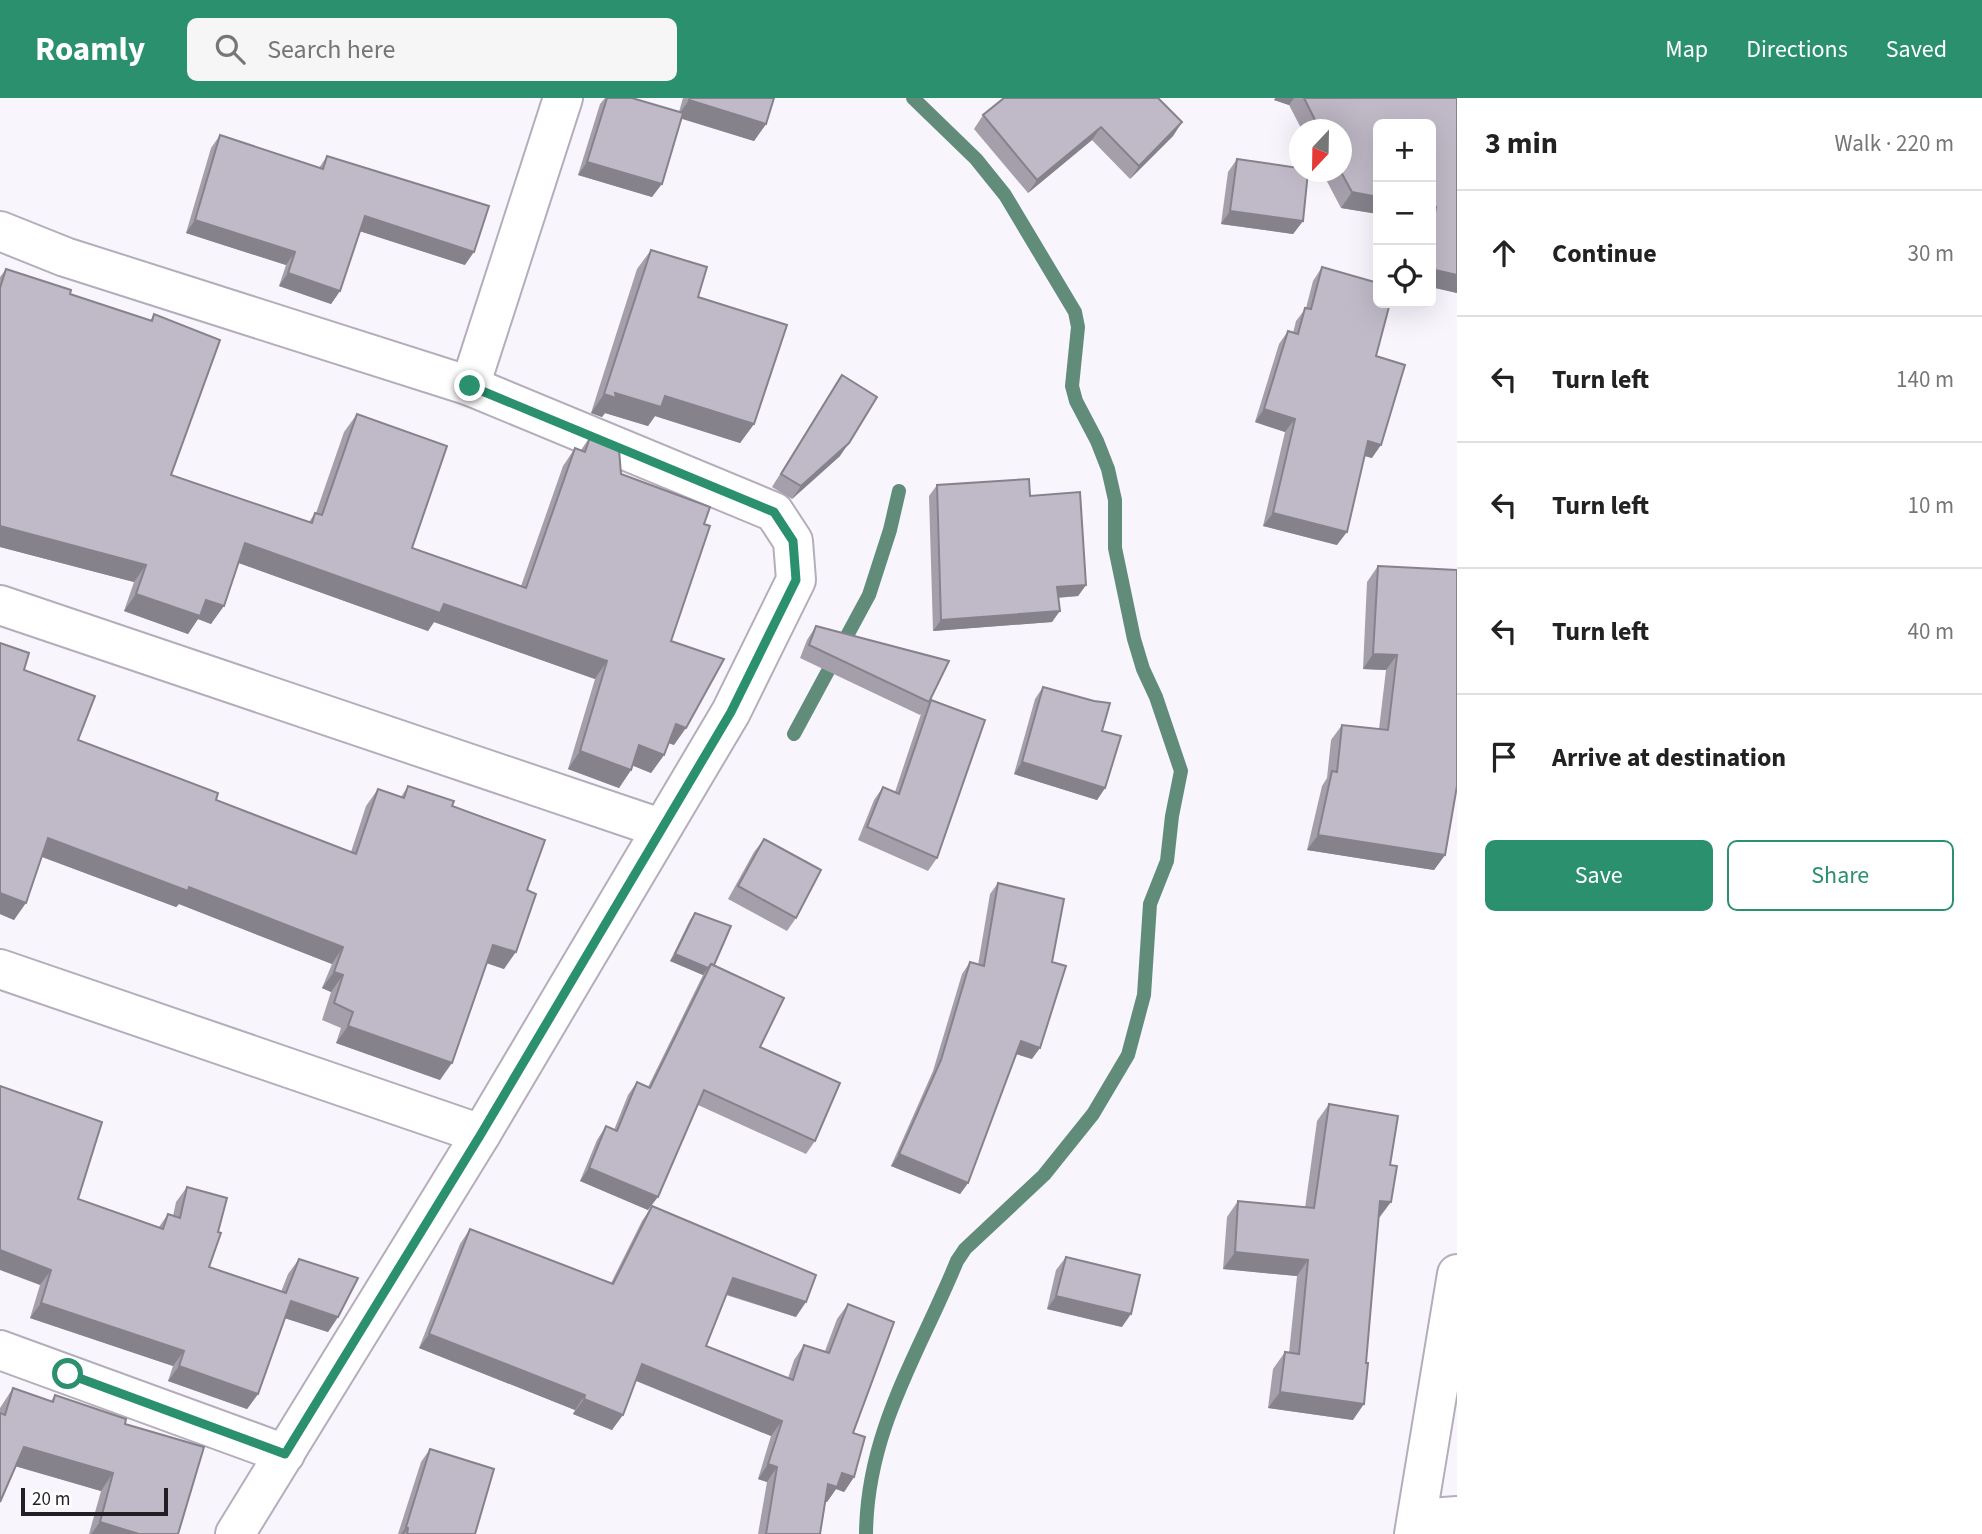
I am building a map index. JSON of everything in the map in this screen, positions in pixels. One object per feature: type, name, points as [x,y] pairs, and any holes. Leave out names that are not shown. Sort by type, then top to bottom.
[{"type":"street","points":[[470,386],[563,98]]},
{"type":"street","points":[[0,231],[65,257],[470,386],[774,512],[793,541],[796,580],[731,712],[481,1134],[235,1534]]},
{"type":"street","points":[[0,605],[660,828]]},
{"type":"street","points":[[0,969],[481,1134]]},
{"type":"street","points":[[1457,1274],[1416,1526],[1457,1516]]},
{"type":"street","points":[[0,1350],[285,1454]]},
{"type":"building","points":[[607,98],[632,98],[683,113],[662,184],[587,162]]},
{"type":"building","points":[[774,98],[766,124],[689,100]]},
{"type":"building","points":[[1004,98],[1158,98],[1182,122],[1139,166],[1101,127],[1037,180],[983,115]]},
{"type":"building","points":[[1304,98],[1457,98],[1457,275],[1436,270],[1436,119],[1373,119],[1373,196],[1352,192],[1346,182],[1352,182],[1352,119],[1314,119]]},
{"type":"building","points":[[220,135],[323,169],[327,156],[489,206],[474,252],[365,216],[340,291],[288,273],[295,252],[195,220]]},
{"type":"building","points":[[1237,159],[1289,167],[1289,182],[1307,182],[1303,221],[1230,211]]},
{"type":"building","points":[[651,250],[707,267],[698,297],[787,325],[754,424],[665,396],[661,407],[615,393],[616,398],[604,394]]},
{"type":"building","points":[[1322,267],[1373,282],[1373,308],[1389,308],[1376,356],[1405,365],[1381,445],[1368,441],[1347,532],[1273,513],[1295,419],[1264,409],[1288,331],[1298,334],[1305,308],[1311,309]]},
{"type":"building","points":[[6,269],[152,321],[154,314],[220,340],[171,475],[312,523],[315,513],[322,515],[357,414],[447,446],[412,548],[526,588],[575,448],[585,452],[590,437],[619,449],[621,474],[710,507],[704,524],[710,526],[671,641],[724,659],[686,728],[676,724],[664,755],[639,745],[631,770],[580,751],[607,661],[444,604],[440,613],[245,543],[224,606],[206,600],[200,616],[136,594],[146,565],[0,526],[0,288]]},
{"type":"building","points":[[842,375],[877,397],[849,443],[801,486],[781,474]]},
{"type":"building","points":[[1029,479],[1030,496],[1080,492],[1086,585],[1057,587],[1060,611],[941,620],[937,485]]},
{"type":"building","points":[[1378,566],[1457,570],[1457,786],[1445,855],[1318,835],[1332,771],[1337,772],[1342,725],[1388,730],[1397,655],[1373,654]]},
{"type":"building","points":[[816,626],[949,661],[929,702],[809,645]]},
{"type":"building","points":[[0,643],[29,653],[24,670],[95,696],[78,740],[218,793],[216,800],[356,854],[378,789],[404,798],[408,786],[454,801],[452,806],[545,840],[527,890],[536,894],[516,952],[493,945],[452,1063],[348,1026],[353,1012],[334,1003],[343,975],[334,972],[343,947],[189,887],[188,891],[48,838],[26,903],[0,893]]},
{"type":"building","points":[[1043,687],[1110,703],[1102,731],[1121,736],[1105,788],[1022,762]]},
{"type":"building","points":[[931,700],[985,720],[937,858],[867,827],[883,787],[899,794]]},
{"type":"building","points":[[764,839],[821,870],[796,918],[738,886]]},
{"type":"building","points":[[998,883],[1064,899],[1052,962],[1066,966],[1040,1048],[1021,1041],[968,1183],[899,1154],[941,1060],[970,962],[984,966]]},
{"type":"building","points":[[695,913],[731,926],[714,965],[711,964],[708,968],[675,954]]},
{"type":"building","points":[[711,964],[784,998],[760,1047],[840,1083],[815,1141],[704,1090],[658,1197],[589,1168],[606,1126],[617,1131],[637,1082],[650,1088]]},
{"type":"building","points":[[0,1086],[102,1122],[78,1199],[163,1229],[168,1214],[180,1218],[187,1187],[227,1198],[218,1232],[221,1233],[209,1267],[286,1293],[299,1259],[358,1278],[338,1317],[291,1301],[258,1394],[179,1366],[184,1351],[41,1303],[51,1270],[0,1250]]},
{"type":"building","points":[[1329,1104],[1398,1116],[1390,1165],[1397,1166],[1391,1202],[1380,1201],[1364,1404],[1280,1392],[1285,1352],[1299,1354],[1308,1260],[1235,1252],[1238,1201],[1314,1208]]},
{"type":"building","points":[[652,1206],[816,1275],[806,1302],[733,1278],[706,1346],[793,1380],[804,1345],[829,1353],[848,1304],[894,1322],[853,1433],[865,1437],[854,1477],[842,1473],[837,1487],[828,1484],[820,1534],[766,1534],[777,1467],[768,1464],[782,1421],[642,1364],[623,1415],[584,1399],[585,1395],[429,1334],[470,1229],[613,1284]]},
{"type":"building","points":[[1066,1257],[1140,1275],[1131,1314],[1056,1296]]},
{"type":"building","points":[[13,1388],[53,1402],[55,1395],[126,1419],[125,1424],[204,1447],[178,1534],[139,1534],[100,1522],[113,1473],[24,1447],[0,1502],[0,1413],[5,1415]]},
{"type":"building","points":[[430,1449],[494,1469],[475,1534],[407,1534],[406,1527]]},
{"type":"waterway","points":[[866,1534],[875,1461],[885,1426],[957,1261],[965,1249],[1044,1175],[1093,1114],[1128,1055],[1144,995],[1150,904],[1167,861],[1181,771],[1134,639],[1115,548],[1115,500],[1108,469],[1076,401],[1072,386],[1078,327],[1075,312],[1005,195],[976,159],[913,98]]},
{"type":"waterway","points":[[794,734],[869,595],[890,530],[899,491]]},
{"type":"route","points":[[68,1374],[285,1454],[481,1134],[731,712],[796,580],[793,541],[774,512],[470,386]]}]
